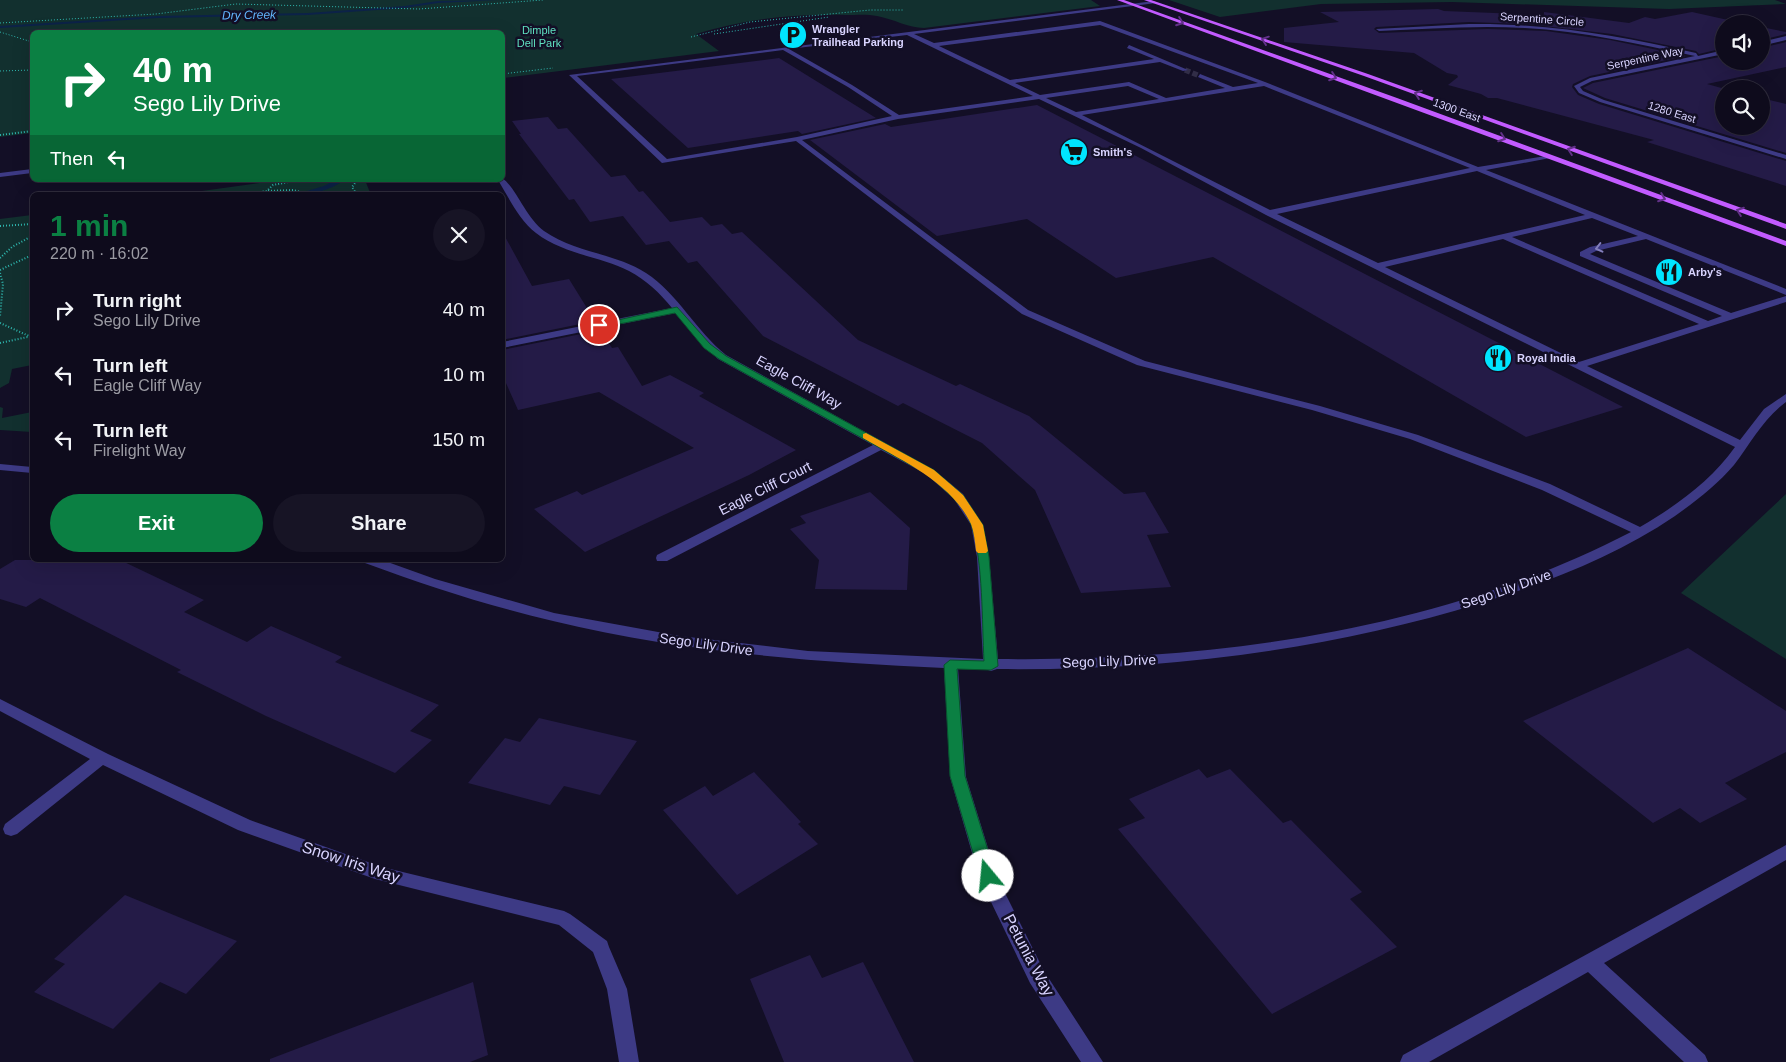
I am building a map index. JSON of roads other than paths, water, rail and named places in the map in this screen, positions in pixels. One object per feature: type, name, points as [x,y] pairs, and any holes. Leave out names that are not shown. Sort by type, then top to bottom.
[{"type":"main road","name":"1300 East","points":[[1119,0],[1550,156],[1786,244]]},
{"type":"main road","name":"1300 East","points":[[1150,1],[1366,75],[1786,228]]},
{"type":"main road","points":[[1550,156],[1578,160],[1635,180],[1697,195]]},
{"type":"street","points":[[1129,84],[898,117],[797,139],[665,160],[572,75],[1134,5],[1150,1]]},
{"type":"street","points":[[932,45],[1100,23],[1265,84],[1786,292]]},
{"type":"street","name":"Serpentine Circle","points":[[1378,29],[1495,26],[1551,28],[1609,36],[1701,56]]},
{"type":"street","points":[[906,32],[1143,147],[1269,213],[1742,446]]},
{"type":"street","points":[[1770,42],[1786,38]]},
{"type":"street","points":[[1129,47],[1185,70]]},
{"type":"street","points":[[783,48],[850,86],[898,117]]},
{"type":"street","name":"Serpentine Way","points":[[1581,92],[1577,86],[1590,80],[1715,54]]},
{"type":"street","points":[[1008,82],[1161,60]]},
{"type":"street","points":[[1096,69],[1166,100]]},
{"type":"street","points":[[1200,76],[1234,89]]},
{"type":"street","points":[[1076,114],[1265,84]]},
{"type":"street","name":"1280 East","points":[[1581,92],[1602,101],[1786,157]]},
{"type":"street","points":[[797,139],[1025,312],[1141,363],[1316,408],[1414,437],[1546,487],[1640,532]]},
{"type":"street","points":[[1269,213],[1477,169],[1550,156]]},
{"type":"street","points":[[0,175],[30,171]]},
{"type":"street","name":"Eagle Cliff Way","points":[[503,182],[540,232],[574,249],[626,266],[643,275],[656,286],[707,346],[722,358],[930,472],[959,497],[977,525],[983,557],[991,666]]},
{"type":"street","points":[[1377,266],[1593,215]]},
{"type":"street","points":[[1503,236],[1708,324]]},
{"type":"street","points":[[1646,236],[1593,249],[1583,254],[1731,317]]},
{"type":"street","points":[[1578,365],[1786,299]]},
{"type":"street","points":[[505,343],[677,310]]},
{"type":"street","name":"Sego Lily Drive","points":[[376,562],[487,600],[619,632],[779,654],[991,666],[1157,660],[1274,647],[1390,625],[1514,588],[1578,564],[1640,532],[1683,504],[1718,475],[1768,412],[1786,397]]},
{"type":"street","name":"Eagle Cliff Court","points":[[662,558],[882,445]]},
{"type":"street","points":[[0,467],[30,470]]},
{"type":"street","name":"Petunia Way","points":[[950,665],[958,776],[988,876],[1037,977],[1093,1062]]},
{"type":"street","name":"Snow Iris Way","points":[[0,704],[102,758],[244,826],[372,870],[564,919],[600,947],[617,989],[628,1062]]},
{"type":"street","points":[[11,829],[102,758]]},
{"type":"street","points":[[1410,1062],[1786,852]]},
{"type":"street","points":[[1590,962],[1698,1062]]},
{"type":"waterway","name":"Dry Creek","points":[[0,27],[158,17],[308,14],[405,7],[438,2],[498,0]]},
{"type":"waterway","points":[[309,192],[326,188],[337,182]]},
{"type":"tunnel","points":[[1185,70],[1200,76]]},
{"type":"place","name":"Wrangler Trailhead Parking","points":[[793,35]]},
{"type":"place","name":"Smith's","points":[[1074,152]]},
{"type":"place","name":"Arby's","points":[[1669,272]]},
{"type":"place","name":"Royal India","points":[[1498,358]]},
{"type":"park label","name":"Dimple Dell Park","points":[[539,36]]}]
